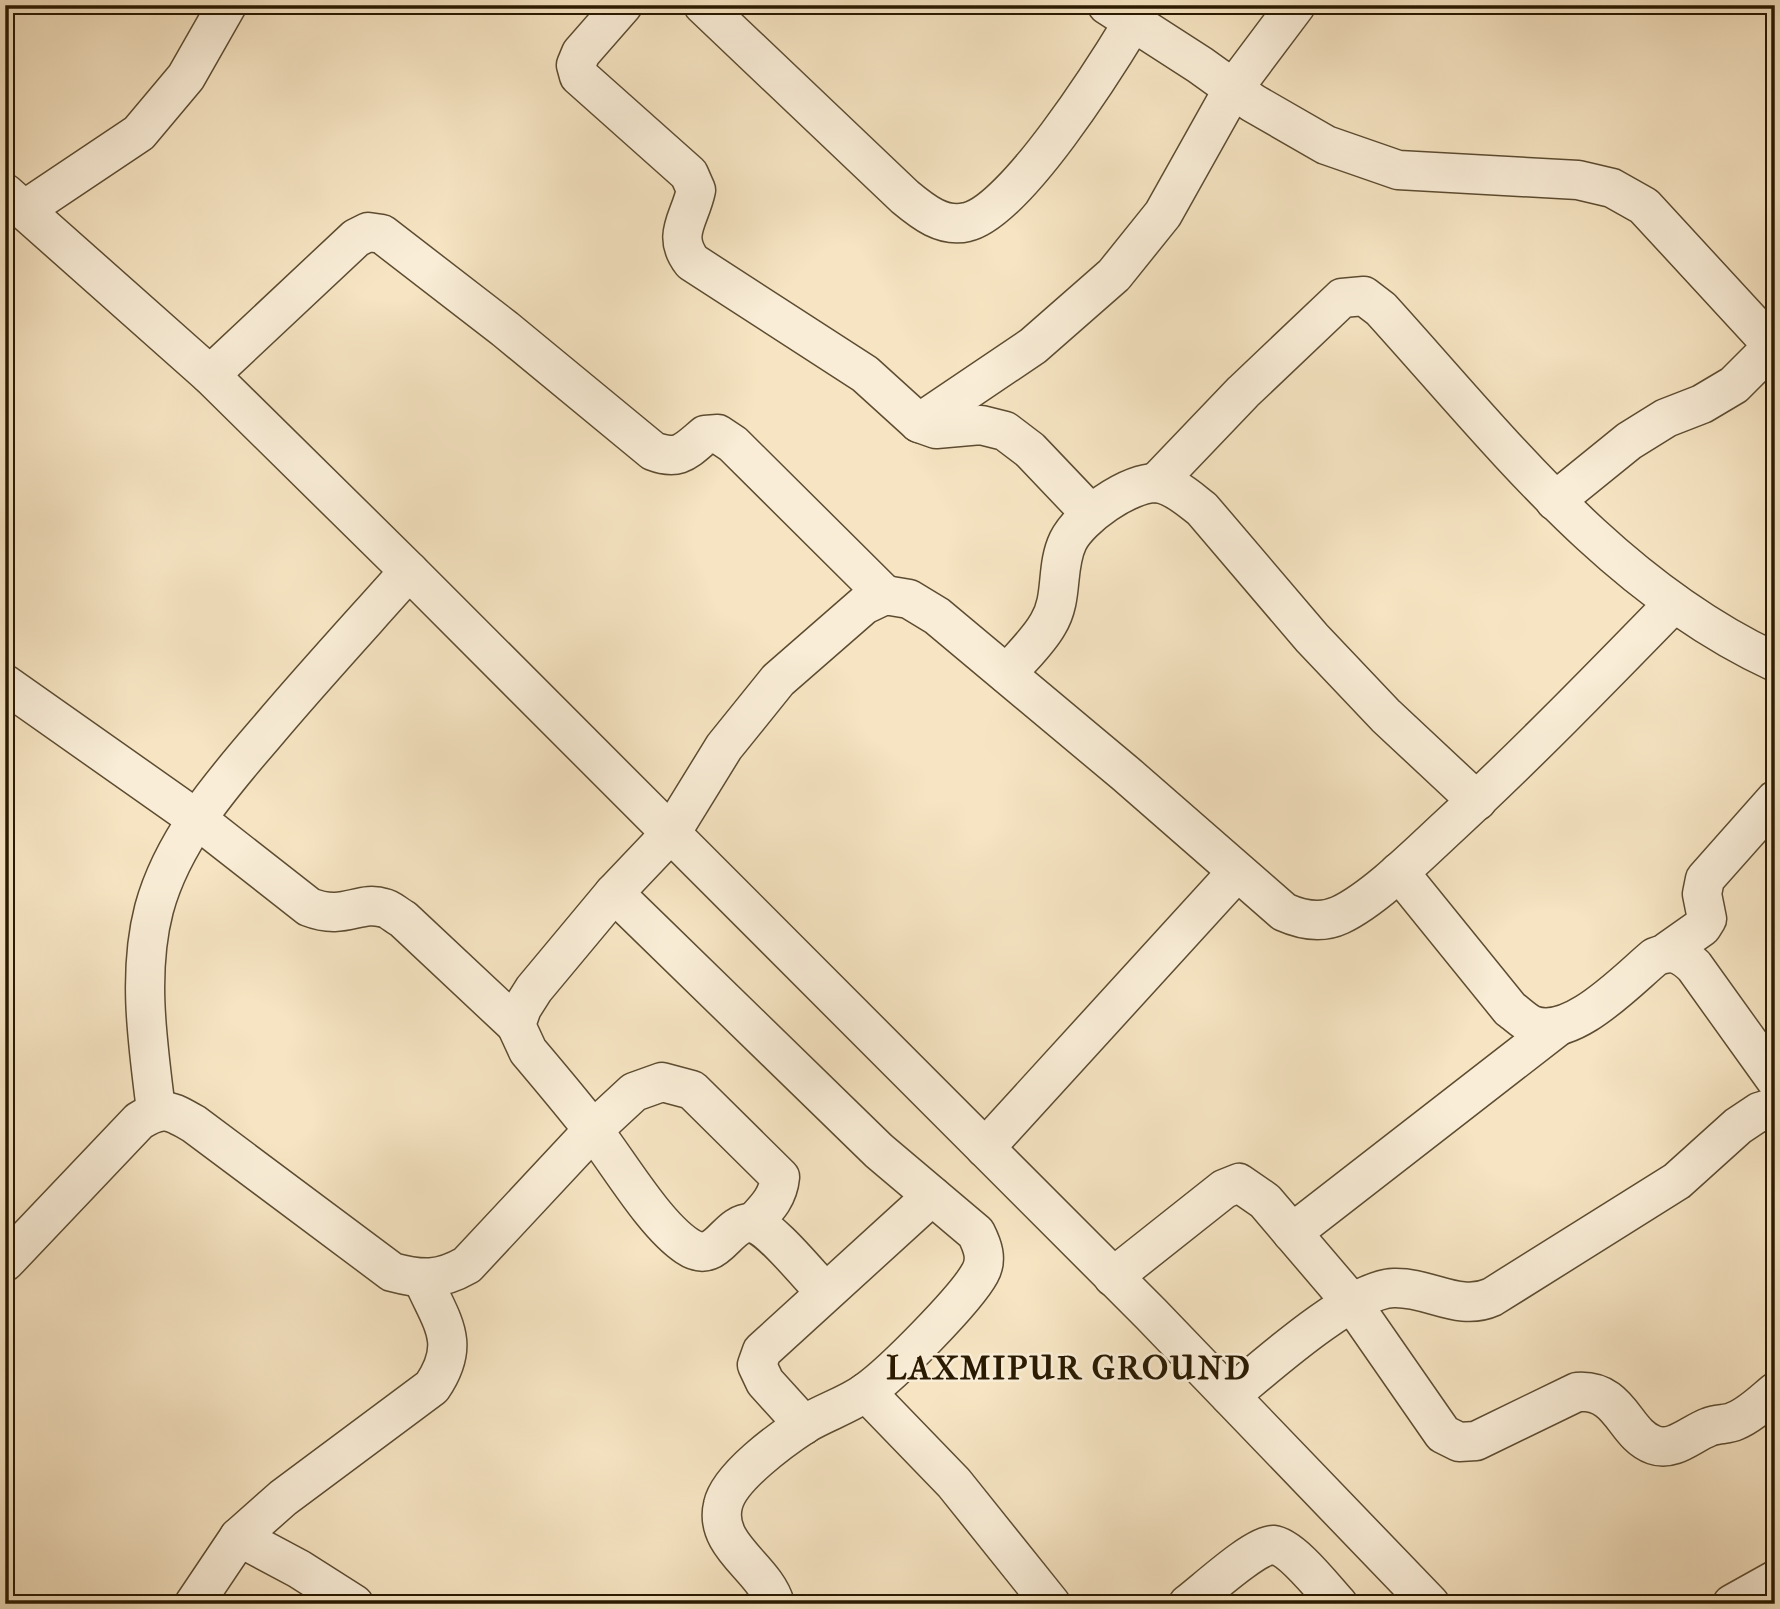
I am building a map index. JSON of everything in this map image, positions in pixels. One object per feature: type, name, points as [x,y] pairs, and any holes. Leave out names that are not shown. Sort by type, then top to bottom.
[{"type":"street","points":[[227,5],[186,76],[139,133],[15,202],[210,375],[409,570],[1114,1277],[1430,1604]]},
{"type":"street","points":[[623,5],[581,53],[576,65],[579,76],[689,174],[696,190],[681,232],[682,248],[692,262],[865,374],[919,423],[936,429],[981,425],[1005,431],[1030,450],[1090,513]]},
{"type":"street","points":[[703,5],[905,197],[924,213],[946,223],[969,222],[996,204],[1051,144],[1091,91],[1120,14],[1233,89],[1326,145],[1398,170],[1578,180],[1612,188],[1644,206],[1774,347],[1734,385],[1702,404],[1666,418],[1629,441],[1555,500]]},
{"type":"street","points":[[919,423],[1033,346],[1114,275],[1163,214],[1233,89],[1296,5]]},
{"type":"street","points":[[210,375],[356,239],[368,232],[382,234],[653,451],[669,457],[685,452],[705,435],[718,434],[733,444],[885,595]]},
{"type":"street","points":[[1156,483],[1243,391],[1342,298],[1364,296],[1381,309],[1555,500],[1609,553],[1674,603],[1735,643],[1775,662]]},
{"type":"street","points":[[1007,674],[1048,625],[1056,607],[1060,565],[1069,539],[1090,513],[1129,489],[1156,483],[1180,491],[1202,509],[1312,638],[1386,716],[1477,801]]},
{"type":"street","points":[[156,1110],[146,1024],[146,966],[154,909],[176,854],[217,790],[409,570]]},
{"type":"street","points":[[516,1025],[522,1008],[534,989],[671,833],[724,747],[778,680],[864,605],[885,595],[909,599],[937,616],[1126,774],[1236,873],[1284,912],[1300,919],[1319,921],[1340,915],[1399,872],[1521,761],[1674,603]]},
{"type":"street","points":[[5,684],[198,820],[309,906],[327,914],[368,906],[384,908],[403,919],[516,1025],[528,1051],[659,1217],[686,1245],[698,1252],[709,1252],[743,1224],[752,1223],[769,1234],[825,1292]]},
{"type":"street","points":[[1292,1233],[1556,1028],[1579,1018],[1655,957],[1702,928],[1707,919],[1702,894],[1705,879],[1774,802]]},
{"type":"street","points":[[1399,872],[1510,1009],[1532,1025],[1556,1028]]},
{"type":"street","points":[[985,1147],[1236,873]]},
{"type":"street","points":[[627,881],[879,1150],[976,1233],[984,1248],[982,1271],[965,1294],[866,1392],[804,1425],[740,1476],[723,1503],[721,1527],[738,1552],[770,1587],[775,1604]]},
{"type":"street","points":[[1668,951],[1682,954],[1694,965],[1775,1079]]},
{"type":"street","points":[[5,1262],[139,1121],[156,1110],[173,1112],[194,1124],[392,1272],[423,1280],[445,1278],[467,1265],[593,1130],[634,1091],[662,1082],[692,1090],[780,1177],[779,1190],[773,1201],[752,1223]]},
{"type":"street","points":[[1230,1396],[1316,1326],[1352,1303],[1390,1288],[1421,1289],[1464,1304],[1480,1303],[1492,1297],[1677,1181],[1738,1126],[1759,1112],[1775,1107]]},
{"type":"street","points":[[1114,1277],[1224,1189],[1238,1183],[1265,1201],[1352,1303],[1443,1434],[1459,1442],[1476,1441],[1500,1427],[1577,1392],[1588,1391],[1612,1404],[1646,1441],[1663,1447],[1674,1445],[1709,1427],[1733,1422],[1775,1392]]},
{"type":"street","points":[[804,1425],[765,1382],[757,1365],[762,1351],[773,1338],[932,1196]]},
{"type":"street","points":[[194,1604],[239,1537],[283,1498],[432,1387],[446,1367],[450,1350],[423,1280]]},
{"type":"street","points":[[866,1392],[954,1483],[1039,1600]]},
{"type":"street","points":[[239,1537],[299,1569],[354,1604]]},
{"type":"street","points":[[1188,1604],[1258,1549],[1273,1545],[1290,1553],[1338,1604]]},
{"type":"street","points":[[1732,1604],[1775,1580]]},
{"type":"street","points":[[784,1604],[793,1604]]},
{"type":"district","name":"LAXMIPUR GROUND","points":[[1069,1367]]}]
